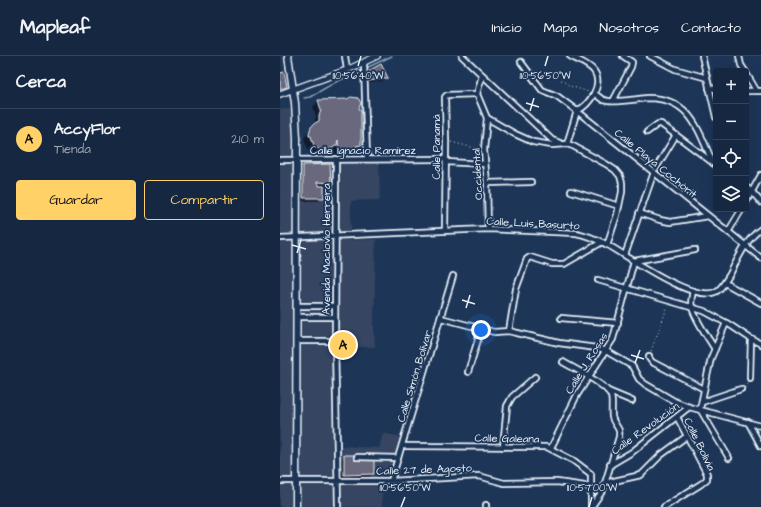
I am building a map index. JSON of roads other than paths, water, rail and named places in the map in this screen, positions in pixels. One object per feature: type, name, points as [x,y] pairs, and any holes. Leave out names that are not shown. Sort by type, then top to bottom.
[{"type":"highway","points":[[288,56],[296,113],[297,159],[296,507]]},
{"type":"main road","points":[[280,94],[347,70],[377,56]]},
{"type":"street","points":[[345,56],[347,70]]},
{"type":"street","points":[[567,144],[577,111],[583,108],[595,94],[597,78],[593,70],[570,56]]},
{"type":"street","points":[[613,101],[631,66],[630,61],[623,56]]},
{"type":"street","points":[[650,56],[675,69],[707,78]]},
{"type":"street","points":[[702,56],[713,105]]},
{"type":"street","points":[[738,56],[743,68]]},
{"type":"street","points":[[465,57],[552,140],[567,144],[606,164],[615,170],[620,176],[622,183],[619,206],[607,245]]},
{"type":"street","name":"Calle Playa Cochórit","points":[[521,62],[542,90],[557,96],[577,111],[745,247],[761,258]]},
{"type":"street","points":[[364,63],[367,158]]},
{"type":"street","points":[[482,74],[477,94],[487,118],[515,134],[533,142],[552,145],[560,143]]},
{"type":"street","points":[[749,77],[759,90]]},
{"type":"street","points":[[709,88],[713,89]]},
{"type":"street","points":[[749,91],[759,90]]},
{"type":"street","name":"Calle Panamá","points":[[445,230],[446,96],[477,94]]},
{"type":"street","points":[[595,94],[603,100],[613,101],[648,98],[661,99],[670,101],[680,106],[694,123],[713,160]]},
{"type":"street","name":"Occidental","points":[[487,118],[484,150],[487,183],[488,229]]},
{"type":"street","points":[[647,132],[660,123],[713,163]]},
{"type":"street","points":[[656,168],[676,136]]},
{"type":"street","name":"Calle Ignacio Ramírez","points":[[280,160],[367,158],[446,160],[485,164]]},
{"type":"street","name":"Avenida Maclovio Herrera","points":[[336,159],[335,341],[338,507]]},
{"type":"street","points":[[625,255],[654,172]]},
{"type":"street","points":[[749,197],[761,175]]},
{"type":"street","points":[[487,183],[531,182]]},
{"type":"street","points":[[571,190],[619,206]]},
{"type":"street","points":[[749,190],[761,202]]},
{"type":"street","points":[[728,232],[740,212]]},
{"type":"street","points":[[639,213],[670,222],[708,216]]},
{"type":"street","name":"Calle Luis Basurto","points":[[280,238],[488,229],[576,233],[583,234],[602,242],[662,278],[694,291],[710,294],[717,291],[725,283],[745,247],[754,235],[761,229]]},
{"type":"street","points":[[509,331],[516,289],[527,259],[530,257],[552,264],[564,264],[602,242]]},
{"type":"street","points":[[634,261],[695,250]]},
{"type":"street","name":"Calle J. Rosas","points":[[551,448],[570,406],[613,339],[634,261]]},
{"type":"street","name":"Calle Simón Bolívar","points":[[391,481],[453,276]]},
{"type":"street","points":[[598,280],[692,307],[710,314],[750,340],[761,344]]},
{"type":"street","points":[[725,283],[761,303]]},
{"type":"street","points":[[694,291],[692,297],[692,307],[702,328],[715,349]]},
{"type":"street","points":[[297,306],[335,306]]},
{"type":"street","points":[[317,306],[317,317]]},
{"type":"street","points":[[297,317],[335,317]]},
{"type":"street","points":[[441,318],[481,330],[494,332],[509,331],[559,343],[596,348],[632,366],[639,379],[674,401],[689,407],[761,426]]},
{"type":"street","points":[[561,318],[618,323]]},
{"type":"street","points":[[726,323],[709,366],[700,409],[729,458]]},
{"type":"street","points":[[468,372],[481,330]]},
{"type":"street","points":[[750,340],[750,378]]},
{"type":"street","points":[[296,341],[335,341]]},
{"type":"street","points":[[649,356],[652,362],[704,390]]},
{"type":"street","points":[[563,362],[588,376],[608,390],[632,401]]},
{"type":"street","points":[[503,447],[507,406],[512,397],[535,377]]},
{"type":"street","points":[[702,402],[741,389]]},
{"type":"street","points":[[608,390],[611,395],[612,419],[618,426],[620,433],[610,465]]},
{"type":"street","name":"Calle Revolución","points":[[592,506],[603,490],[610,465],[632,452],[689,407]]},
{"type":"street","name":"Calle Bolivia","points":[[670,506],[707,479],[707,474],[677,417]]},
{"type":"street","points":[[748,422],[761,446]]},
{"type":"street","points":[[605,483],[641,475],[662,454],[687,436]]},
{"type":"street","name":"Calle Galeana","points":[[402,446],[551,448],[588,471],[592,478],[592,487]]},
{"type":"street","points":[[357,458],[398,458]]},
{"type":"street","name":"Calle 27 de Agosto","points":[[280,481],[391,481],[479,476],[504,483],[558,482],[592,487]]},
{"type":"street","name":"Calle Revolución","points":[[592,487],[592,506]]},
{"type":"street","points":[[664,507],[670,506]]},
{"type":"waterway","points":[[304,98],[310,97],[332,84],[392,56]]},
{"type":"place","name":"AccyFlor","points":[[343,345]]}]
